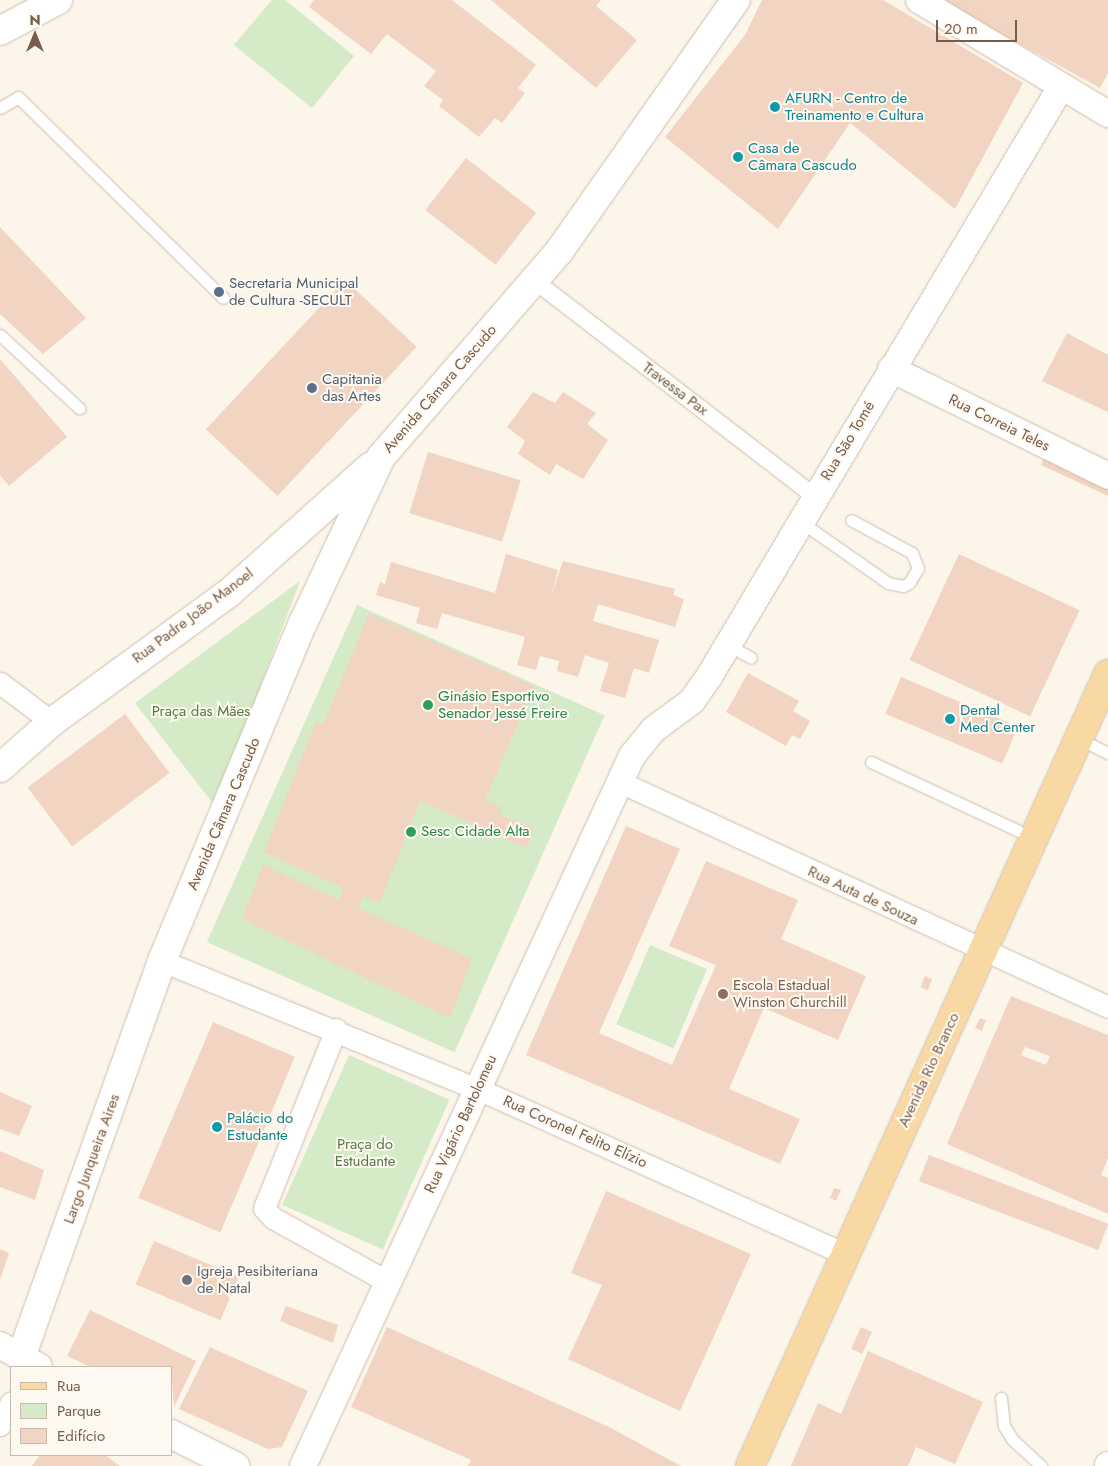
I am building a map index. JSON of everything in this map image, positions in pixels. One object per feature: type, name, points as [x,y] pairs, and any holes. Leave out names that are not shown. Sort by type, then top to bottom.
[{"type":"main road","points":[[0,31],[58,0]]},
{"type":"main road","name":"Avenida Câmara Cascudo","points":[[162,961],[303,623],[381,457],[535,281],[736,0]]},
{"type":"main road","name":"Rua Padre João Manoel","points":[[0,768],[52,722],[230,592],[381,457]]},
{"type":"main road","name":"Avenida Rio Branco","points":[[750,1466],[983,951],[1032,837],[1108,674]]},
{"type":"main road","name":"Largo Junqueira Aires","points":[[23,1360],[162,961]]},
{"type":"main road","points":[[172,1434],[235,1466]]},
{"type":"street","points":[[919,0],[1108,114]]},
{"type":"street","name":"Rua São Tomé","points":[[620,782],[632,756],[653,730],[692,701],[728,646],[891,369],[1061,87]]},
{"type":"street","name":"Travessa Pax","points":[[535,281],[815,498]]},
{"type":"street","name":"Rua Correia Teles","points":[[891,369],[1108,476]]},
{"type":"street","points":[[0,683],[52,722]]},
{"type":"street","name":"Rua Auta de Souza","points":[[620,782],[1108,1007]]},
{"type":"street","name":"Rua Vigário Bartolomeu","points":[[303,1466],[620,782]]},
{"type":"street","name":"Rua Coronel Felito Elízio","points":[[162,961],[336,1028],[478,1089],[845,1254]]},
{"type":"street","points":[[336,1028],[264,1208],[273,1218],[388,1282]]},
{"type":"street","points":[[0,1425],[10,1404]]},
{"type":"lane","points":[[0,108],[18,97],[223,298]]},
{"type":"lane","points":[[0,336],[79,408]]},
{"type":"lane","points":[[801,522],[888,583],[903,586],[909,583],[918,568],[912,553],[851,520]]},
{"type":"lane","points":[[728,646],[751,658]]},
{"type":"lane","points":[[1078,738],[1108,753]]},
{"type":"lane","points":[[871,762],[1032,837]]},
{"type":"lane","points":[[1001,1398],[1004,1426],[1012,1439],[1041,1466]]},
{"type":"green space","points":[[272,0],[285,0],[354,56],[312,108],[234,45]]},
{"type":"green space","name":"Praça das Mães","points":[[300,581],[215,806],[135,703]]},
{"type":"green space","name":"Sesc Cidade Alta","points":[[357,605],[605,715],[454,1052],[207,942]]},
{"type":"green space","points":[[650,945],[707,969],[673,1048],[616,1024]]},
{"type":"green space","name":"Praça do Estudante","points":[[349,1055],[449,1100],[383,1250],[282,1205]]},
{"type":"building","points":[[314,0],[452,0],[536,65],[518,88],[525,93],[502,123],[495,118],[479,137],[439,106],[443,100],[424,86],[436,71],[387,34],[371,54],[309,7]]},
{"type":"building","points":[[491,0],[601,0],[596,6],[637,40],[596,88]]},
{"type":"building","points":[[762,0],[883,0],[1023,83],[955,209],[850,123],[778,229],[665,137],[745,35]]},
{"type":"building","points":[[940,0],[1108,0],[1108,73],[1100,88]]},
{"type":"building","points":[[466,158],[536,213],[495,265],[425,210]]},
{"type":"building","points":[[0,227],[86,318],[43,354],[0,314]]},
{"type":"building","name":"Capitania das Artes","points":[[345,280],[417,347],[278,496],[206,429]]},
{"type":"building","points":[[1067,333],[1108,355],[1108,412],[1042,381]]},
{"type":"building","points":[[0,359],[67,437],[9,486],[0,475]]},
{"type":"building","points":[[533,392],[555,403],[563,392],[596,413],[587,424],[608,440],[583,479],[556,464],[550,475],[518,454],[525,441],[507,427]]},
{"type":"building","points":[[1048,451],[1108,481],[1108,496],[1041,465]]},
{"type":"building","points":[[428,452],[521,480],[502,542],[409,513]]},
{"type":"building","points":[[506,554],[558,570],[551,596],[563,561],[675,589],[673,595],[684,599],[675,627],[598,604],[593,621],[659,640],[649,673],[634,668],[625,698],[600,691],[609,663],[585,655],[578,677],[557,671],[559,661],[540,656],[536,670],[517,665],[525,637],[442,613],[437,629],[416,623],[420,608],[376,595],[380,582],[385,584],[391,562],[495,593]]},
{"type":"building","points":[[959,554],[1080,610],[1030,716],[910,660]]},
{"type":"building","points":[[369,613],[534,686],[485,800],[502,808],[500,815],[534,829],[527,848],[420,801],[380,903],[363,896],[358,908],[472,959],[450,1018],[242,919],[263,865],[339,900],[343,888],[264,852],[316,722],[323,725]]},
{"type":"building","points":[[748,673],[799,701],[793,711],[810,721],[800,739],[792,735],[786,746],[726,712]]},
{"type":"building","name":"Dental Med Center","points":[[901,677],[1018,727],[1002,763],[885,714]]},
{"type":"building","points":[[125,714],[170,773],[72,847],[28,787]]},
{"type":"building","points":[[626,826],[680,849],[599,1033],[672,1065],[716,965],[669,946],[706,861],[798,900],[781,939],[866,976],[838,1040],[764,1008],[729,1089],[800,1119],[780,1164],[526,1055]]},
{"type":"building","points":[[925,976],[932,979],[928,990],[920,987]]},
{"type":"building","points":[[1011,996],[1108,1035],[1108,1158],[1101,1175],[1108,1178],[1108,1214],[947,1144]],"holes":[[[1025,1047],[1050,1056],[1046,1065],[1021,1055]]]},
{"type":"building","points":[[980,1018],[986,1020],[982,1031],[975,1028]]},
{"type":"building","name":"Palácio do Estudante","points":[[213,1022],[295,1057],[220,1233],[138,1198]]},
{"type":"building","points":[[0,1092],[32,1106],[19,1136],[0,1129]]},
{"type":"building","points":[[0,1151],[44,1170],[35,1200],[0,1187]]},
{"type":"building","points":[[929,1155],[1108,1224],[1098,1250],[919,1181]]},
{"type":"building","points":[[834,1188],[841,1190],[836,1201],[830,1198]]},
{"type":"building","points":[[606,1191],[751,1254],[680,1411],[568,1359],[602,1285],[571,1273]]},
{"type":"building","name":"Igreja Pesibiteriana de Natal","points":[[154,1241],[239,1277],[220,1320],[136,1284]]},
{"type":"building","points":[[0,1249],[9,1253],[0,1280]]},
{"type":"building","points":[[286,1306],[338,1325],[333,1343],[280,1321]]},
{"type":"building","points":[[90,1310],[196,1361],[174,1407],[172,1366],[89,1366],[67,1356]]},
{"type":"building","points":[[387,1327],[609,1427],[681,1466],[468,1466],[471,1460],[351,1407]]},
{"type":"building","points":[[861,1327],[872,1332],[862,1354],[851,1349]]},
{"type":"building","points":[[210,1347],[308,1391],[282,1447],[268,1449],[179,1409]]},
{"type":"building","points":[[868,1351],[983,1402],[955,1464],[916,1447],[908,1466],[791,1466],[818,1403],[841,1414]]},
{"type":"building","points":[[39,1456],[106,1456],[120,1466],[32,1466]]},
{"type":"place","name":"AFURN - Centro de Treinamento e Cultura","points":[[775,107]]},
{"type":"place","name":"Casa de Câmara Cascudo","points":[[738,157]]},
{"type":"place","name":"Secretaria Municipal de Cultura -SECULT","points":[[219,292]]},
{"type":"place","name":"Capitania das Artes","points":[[312,388]]},
{"type":"place","name":"Ginásio Esportivo Senador Jessé Freire","points":[[428,705]]},
{"type":"place","name":"Dental Med Center","points":[[950,719]]},
{"type":"place","name":"Sesc Cidade Alta","points":[[411,832]]},
{"type":"place","name":"Escola Estadual Winston Churchill","points":[[723,994]]},
{"type":"place","name":"Palácio do Estudante","points":[[217,1127]]},
{"type":"place","name":"Igreja Pesibiteriana de Natal","points":[[187,1280]]}]
